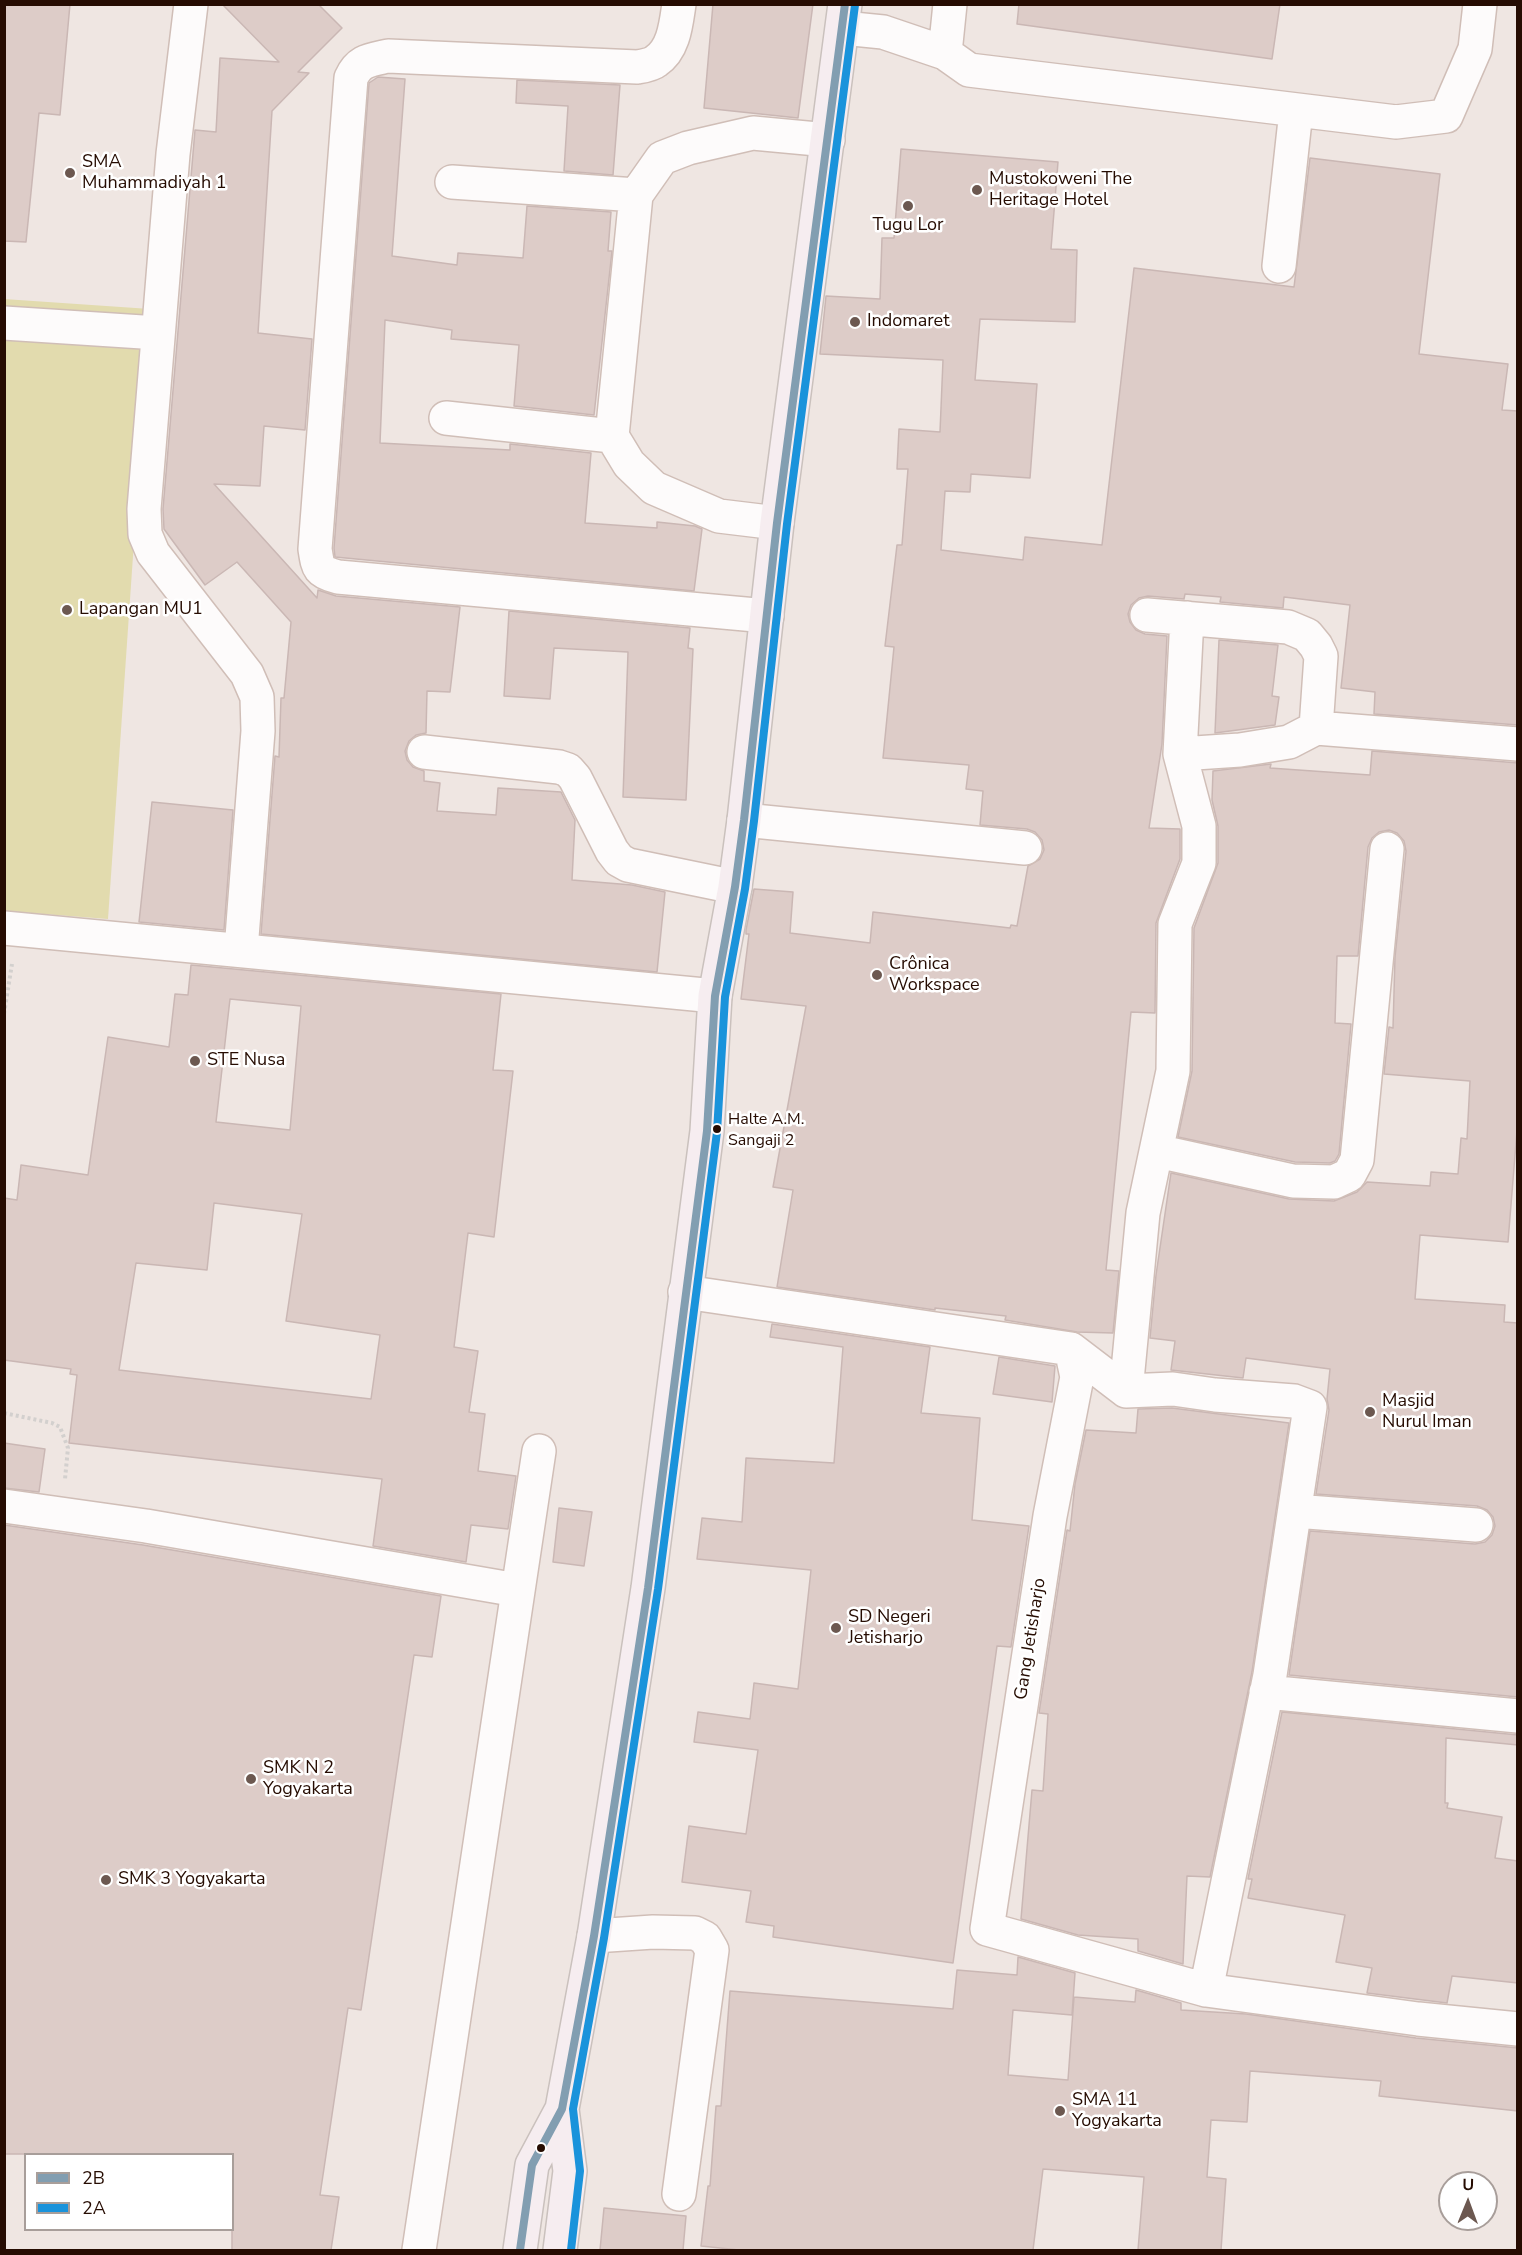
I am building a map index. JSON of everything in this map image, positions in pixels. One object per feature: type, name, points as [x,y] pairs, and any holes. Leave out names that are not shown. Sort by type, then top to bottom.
[{"type":"main road","points":[[520,2250],[532,2165],[562,2109],[594,1936],[648,1588],[707,1131],[715,996],[735,887],[744,820],[777,523],[844,16]]},
{"type":"main road","points":[[560,2250],[570,2171],[562,2109]]},
{"type":"street","points":[[191,4],[174,154],[158,333],[144,509],[145,534],[153,553],[247,674],[257,697],[258,731],[241,950]]},
{"type":"street","points":[[679,4],[674,35],[665,51],[655,62],[637,67],[388,56],[368,60],[356,67],[351,78],[315,549],[318,566],[324,574],[338,577],[767,616]]},
{"type":"street","points":[[945,53],[950,4]]},
{"type":"street","points":[[844,16],[945,53],[969,70],[1396,122],[1446,116],[1475,49],[1480,4]]},
{"type":"street","points":[[1279,266],[1296,111]]},
{"type":"street","points":[[777,523],[719,516],[654,488],[629,464],[612,436],[636,195],[662,159],[687,148],[753,133],[828,140]]},
{"type":"street","points":[[452,182],[636,195]]},
{"type":"street","points":[[4,323],[158,333]]},
{"type":"street","points":[[446,418],[612,436]]},
{"type":"street","points":[[1147,615],[1288,627],[1307,634],[1321,657],[1316,728]]},
{"type":"street","points":[[1126,1391],[1143,1214],[1173,1071],[1175,924],[1198,863],[1199,826],[1180,754],[1188,618]]},
{"type":"street","points":[[1180,754],[1240,750],[1289,742],[1316,728],[1518,744]]},
{"type":"street","points":[[424,752],[559,767],[568,770],[575,778],[612,851],[619,860],[628,865],[735,887]]},
{"type":"street","points":[[744,820],[1025,848]]},
{"type":"street","points":[[1156,1151],[1293,1181],[1334,1182],[1349,1175],[1357,1160],[1388,849]]},
{"type":"street","points":[[11,928],[715,996]]},
{"type":"street","points":[[685,1292],[1071,1349],[1126,1391],[1173,1389],[1215,1395],[1294,1401],[1310,1407],[1266,1692],[1206,1990],[1418,2019],[1518,2029]]},
{"type":"street","name":"Gang Jetisharjo","points":[[1071,1349],[1077,1377],[1050,1516],[987,1929],[1206,1990]]},
{"type":"street","points":[[419,2250],[539,1451]]},
{"type":"street","points":[[4,1506],[60,1512],[517,1590]]},
{"type":"street","points":[[1295,1511],[1476,1525]]},
{"type":"street","points":[[1266,1692],[1518,1716]]},
{"type":"street","points":[[594,1936],[652,1932],[695,1933],[705,1938],[712,1950],[679,2194]]},
{"type":"path","points":[[4,1014],[11,928]]},
{"type":"path","points":[[4,1413],[52,1423],[60,1427],[68,1448],[60,1512]]},
{"type":"shaded area","name":"Lapangan MU1","points":[[4,299],[150,309],[108,919],[5,911]]},
{"type":"building","points":[[4,4],[70,4],[60,115],[39,113],[26,242],[4,241]]},
{"type":"building","points":[[222,4],[318,4],[342,28],[298,72],[309,73],[272,111],[258,333],[312,339],[305,430],[264,426],[260,486],[214,484],[317,598],[318,590],[336,596],[460,607],[450,692],[427,691],[426,733],[416,735],[409,741],[405,751],[407,760],[413,767],[424,771],[424,781],[440,783],[437,811],[496,815],[498,788],[561,792],[575,820],[572,880],[632,885],[665,892],[657,972],[261,934],[275,756],[279,757],[281,698],[284,698],[291,622],[237,562],[205,585],[164,529],[163,509],[195,130],[216,132],[220,58],[279,62]]},
{"type":"building","points":[[713,4],[813,4],[798,118],[704,108]]},
{"type":"building","points":[[1019,4],[1280,4],[1272,59],[1017,24]]},
{"type":"building","points":[[378,77],[405,79],[392,256],[457,265],[458,253],[523,258],[527,206],[611,212],[608,251],[612,251],[594,415],[514,406],[519,345],[451,339],[452,330],[385,320],[380,443],[510,450],[510,444],[591,453],[585,523],[657,528],[657,522],[695,526],[702,529],[694,591],[335,557],[369,83]]},
{"type":"building","points":[[517,80],[620,85],[613,175],[564,171],[568,106],[516,103]]},
{"type":"building","points":[[901,149],[1058,162],[1051,249],[1077,250],[1075,322],[980,319],[975,380],[1037,384],[1030,478],[971,474],[970,492],[945,491],[941,550],[1023,560],[1025,537],[1102,545],[1134,268],[1294,287],[1310,158],[1440,174],[1419,354],[1508,364],[1502,410],[1518,411],[1518,725],[1374,714],[1375,692],[1341,688],[1350,605],[1284,597],[1283,608],[1220,602],[1221,597],[1185,594],[1184,599],[1148,596],[1139,598],[1131,605],[1128,614],[1136,630],[1145,634],[1167,636],[1162,744],[1149,828],[1180,829],[1180,859],[1156,923],[1155,1013],[1131,1012],[1106,1270],[1119,1271],[1113,1333],[1077,1332],[1005,1320],[1006,1316],[935,1308],[935,1310],[777,1287],[793,1190],[773,1187],[806,1006],[741,999],[749,934],[746,934],[746,930],[754,889],[793,892],[790,933],[870,943],[873,912],[1010,928],[1011,925],[1017,926],[1028,866],[1040,859],[1044,850],[1042,840],[1035,832],[1027,829],[980,825],[983,791],[966,789],[969,765],[883,758],[894,647],[885,646],[897,545],[902,545],[908,469],[897,469],[899,429],[940,432],[943,360],[820,354],[826,296],[880,299],[882,238],[894,238]]},
{"type":"building","points":[[509,611],[690,628],[688,648],[693,649],[686,800],[623,797],[628,652],[554,648],[550,699],[504,696]]},
{"type":"building","points":[[1219,640],[1278,645],[1272,696],[1279,697],[1275,725],[1215,733]]},
{"type":"building","points":[[1372,751],[1518,763],[1518,1118],[1508,1242],[1420,1235],[1415,1299],[1505,1305],[1504,1322],[1518,1323],[1518,1697],[1289,1675],[1310,1531],[1475,1544],[1485,1542],[1492,1535],[1495,1526],[1493,1517],[1487,1510],[1477,1506],[1316,1494],[1329,1410],[1327,1399],[1330,1369],[1246,1358],[1243,1378],[1171,1370],[1175,1341],[1150,1338],[1156,1275],[1171,1173],[1289,1199],[1334,1201],[1357,1192],[1367,1182],[1430,1186],[1431,1172],[1458,1174],[1461,1138],[1467,1139],[1470,1081],[1384,1074],[1389,1027],[1393,1028],[1395,957],[1406,851],[1404,841],[1397,833],[1389,830],[1379,832],[1372,838],[1368,847],[1358,956],[1337,956],[1335,1023],[1351,1024],[1339,1154],[1335,1161],[1330,1163],[1295,1162],[1178,1137],[1192,1071],[1194,928],[1218,863],[1218,826],[1212,800],[1213,771],[1271,764],[1270,768],[1370,775]]},
{"type":"building","points":[[152,802],[233,810],[224,930],[139,922]]},
{"type":"building","points":[[191,965],[501,994],[493,1070],[513,1071],[494,1237],[468,1233],[454,1347],[478,1351],[469,1412],[485,1414],[478,1471],[516,1476],[508,1529],[471,1525],[466,1562],[373,1546],[382,1479],[69,1443],[77,1375],[70,1374],[71,1369],[4,1360],[4,1198],[17,1200],[21,1165],[88,1175],[108,1037],[169,1047],[175,994],[188,995]],"holes":[[[230,999],[301,1006],[290,1130],[216,1122]],[[214,1203],[302,1214],[286,1321],[380,1335],[371,1399],[119,1370],[136,1263],[207,1270]]]},
{"type":"building","points":[[772,1324],[930,1347],[921,1413],[980,1418],[972,1520],[1029,1526],[1011,1647],[997,1646],[953,1963],[773,1937],[774,1926],[746,1922],[751,1891],[682,1882],[689,1826],[746,1834],[758,1750],[694,1742],[698,1712],[750,1719],[754,1683],[798,1689],[811,1570],[697,1559],[702,1518],[742,1522],[746,1458],[834,1463],[843,1347],[770,1337]]},
{"type":"building","points":[[999,1357],[1055,1366],[1052,1402],[993,1394]]},
{"type":"building","points":[[1172,1408],[1289,1423],[1252,1672],[1210,1877],[1187,1876],[1183,1964],[1138,1951],[1138,1939],[1078,1935],[1021,1919],[1032,1790],[1043,1791],[1048,1714],[1039,1713],[1067,1530],[1070,1531],[1075,1484],[1086,1430],[1136,1433],[1138,1409]]},
{"type":"building","points":[[4,1443],[45,1449],[39,1492],[4,1488]]},
{"type":"building","points":[[559,1508],[592,1512],[584,1566],[553,1562]]},
{"type":"building","name":"SMK 3 Yogyakarta","points":[[4,1525],[143,1545],[441,1596],[432,1657],[414,1655],[361,2010],[348,2008],[320,2195],[339,2197],[331,2250],[232,2250],[234,2153],[4,2154]]},
{"type":"building","points":[[1282,1712],[1518,1735],[1518,1745],[1446,1738],[1445,1803],[1448,1803],[1447,1808],[1502,1817],[1495,1858],[1518,1861],[1518,1983],[1452,1976],[1447,2003],[1367,1993],[1372,1968],[1336,1962],[1345,1915],[1248,1898],[1252,1879],[1248,1879]]},
{"type":"building","points":[[1018,1957],[1075,1973],[1072,2015],[1013,2010],[1008,2075],[1068,2080],[1074,1997],[1135,2002],[1136,1990],[1181,2003],[1181,2010],[1246,2014],[1416,2038],[1518,2048],[1518,2111],[1379,2096],[1381,2081],[1250,2071],[1247,2122],[1211,2120],[1207,2177],[1226,2179],[1221,2250],[1138,2250],[1144,2177],[1043,2169],[1033,2250],[739,2250],[701,2246],[708,2186],[710,2186],[716,2106],[721,2106],[730,1991],[953,2009],[957,1970],[1017,1975]]},
{"type":"building","points":[[604,2208],[686,2216],[683,2250],[600,2250]]},
{"type":"transit line","name":"2B","points":[[520,2250],[532,2165],[562,2109],[594,1936],[648,1588],[707,1131],[715,996],[735,887],[744,820],[777,523],[845,4]]},
{"type":"transit line","name":"2A","points":[[571,2250],[580,2171],[573,2109],[604,1938],[658,1589],[717,1132],[725,997],[745,889],[754,821],[787,524],[855,5]]},
{"type":"place","name":"SMA Muhammadiyah 1","points":[[70,173]]},
{"type":"place","name":"Mustokoweni The Heritage Hotel","points":[[977,190]]},
{"type":"place","name":"Tugu Lor","points":[[908,206]]},
{"type":"place","name":"Indomaret","points":[[855,322]]},
{"type":"place","name":"Lapangan MU1","points":[[67,610]]},
{"type":"place","name":"Crônica Workspace","points":[[877,975]]},
{"type":"place","name":"STE Nusa","points":[[195,1061]]},
{"type":"place","name":"Halte A.M. Sangaji 2","points":[[717,1129]]},
{"type":"place","name":"Masjid Nurul Iman","points":[[1370,1412]]},
{"type":"place","name":"SD Negeri Jetisharjo","points":[[836,1628]]},
{"type":"place","name":"SMK N 2 Yogyakarta","points":[[251,1779]]},
{"type":"place","name":"SMK 3 Yogyakarta","points":[[106,1880]]},
{"type":"place","name":"SMA 11 Yogyakarta","points":[[1060,2111]]}]
